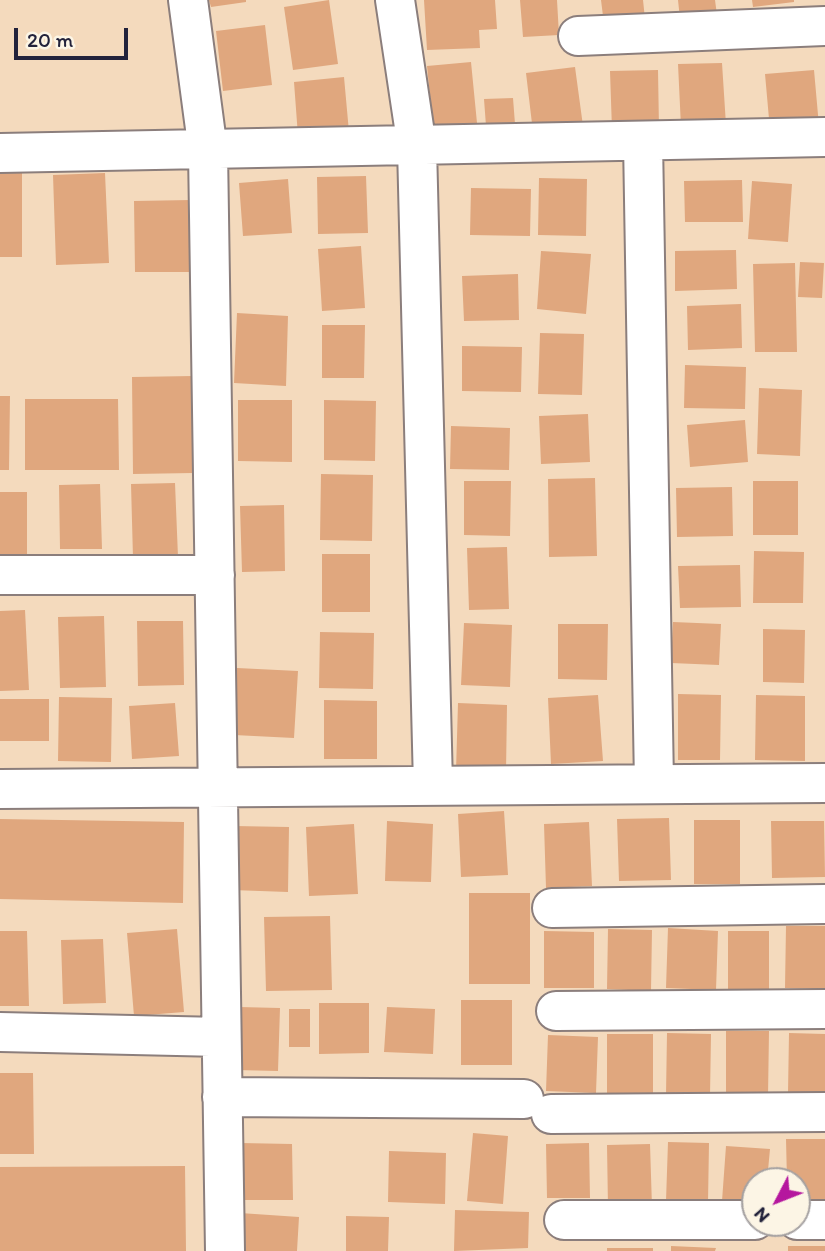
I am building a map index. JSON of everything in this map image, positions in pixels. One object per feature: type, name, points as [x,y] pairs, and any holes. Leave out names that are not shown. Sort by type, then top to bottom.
[{"type":"street","points":[[188,0],[208,151],[225,1251]]},
{"type":"street","points":[[395,0],[417,147],[433,785]]},
{"type":"street","points":[[578,36],[825,26]]},
{"type":"street","points":[[0,153],[825,137]]},
{"type":"street","points":[[643,141],[654,784]]},
{"type":"street","points":[[0,575],[215,575]]},
{"type":"street","points":[[0,789],[825,783]]},
{"type":"street","points":[[552,908],[825,904]]},
{"type":"street","points":[[556,1011],[825,1009]]},
{"type":"street","points":[[0,1032],[222,1037]]},
{"type":"street","points":[[222,1097],[538,1107],[825,1112]]},
{"type":"street","points":[[564,1220],[741,1220]]},
{"type":"building","points":[[209,0],[246,0],[246,2],[211,7]]},
{"type":"building","points":[[329,0],[338,64],[293,70],[284,7]]},
{"type":"building","points":[[424,0],[495,0],[497,29],[479,30],[480,48],[427,50]]},
{"type":"building","points":[[520,0],[557,0],[559,35],[523,37]]},
{"type":"building","points":[[601,0],[643,0],[645,19],[604,24]]},
{"type":"building","points":[[678,0],[715,0],[717,15],[680,19]]},
{"type":"building","points":[[752,0],[794,0],[794,2],[753,7]]},
{"type":"building","points":[[265,25],[272,85],[223,91],[216,31]]},
{"type":"building","points":[[471,62],[477,123],[433,127],[427,66]]},
{"type":"building","points":[[722,63],[726,125],[681,127],[678,64]]},
{"type":"building","points":[[575,67],[583,126],[533,132],[526,73]]},
{"type":"building","points":[[658,70],[659,129],[612,130],[610,71]]},
{"type":"building","points":[[814,70],[819,126],[770,130],[765,74]]},
{"type":"building","points":[[344,77],[349,132],[298,136],[294,82]]},
{"type":"building","points":[[513,98],[515,124],[486,126],[484,99]]},
{"type":"building","points":[[0,172],[22,172],[22,257],[0,257]]},
{"type":"building","points":[[105,173],[109,263],[56,265],[53,175]]},
{"type":"building","points":[[366,176],[368,233],[318,234],[317,177]]},
{"type":"building","points":[[539,178],[587,179],[586,236],[538,235]]},
{"type":"building","points":[[288,179],[292,233],[243,236],[239,183]]},
{"type":"building","points":[[742,180],[743,222],[685,222],[684,181]]},
{"type":"building","points":[[752,181],[792,184],[788,242],[748,239]]},
{"type":"building","points":[[471,188],[531,189],[530,236],[470,235]]},
{"type":"building","points":[[191,200],[192,272],[135,272],[134,201]]},
{"type":"building","points":[[361,246],[365,308],[322,311],[318,249]]},
{"type":"building","points":[[736,250],[737,289],[675,291],[675,251]]},
{"type":"building","points":[[541,251],[591,254],[586,314],[537,309]]},
{"type":"building","points":[[800,262],[824,263],[822,298],[798,297]]},
{"type":"building","points":[[795,263],[797,352],[755,352],[753,264]]},
{"type":"building","points":[[518,274],[519,320],[464,321],[462,276]]},
{"type":"building","points":[[741,304],[742,348],[688,350],[687,306]]},
{"type":"building","points":[[237,313],[288,316],[286,386],[234,383]]},
{"type":"building","points":[[322,325],[365,325],[364,378],[322,378]]},
{"type":"building","points":[[540,333],[584,334],[582,395],[538,394]]},
{"type":"building","points":[[462,346],[522,347],[521,392],[462,391]]},
{"type":"building","points":[[685,365],[746,367],[745,409],[684,408]]},
{"type":"building","points":[[193,376],[193,473],[133,474],[132,377]]},
{"type":"building","points":[[759,388],[802,390],[800,456],[757,454]]},
{"type":"building","points":[[0,396],[10,396],[9,470],[0,470]]},
{"type":"building","points":[[25,399],[118,399],[119,470],[25,470]]},
{"type":"building","points":[[238,400],[292,400],[292,462],[238,461]]},
{"type":"building","points":[[324,400],[376,401],[375,461],[324,460]]},
{"type":"building","points":[[588,414],[590,462],[541,464],[539,416]]},
{"type":"building","points":[[745,420],[748,462],[690,467],[687,425]]},
{"type":"building","points":[[451,426],[510,428],[509,470],[450,469]]},
{"type":"building","points":[[321,474],[373,475],[372,541],[320,540]]},
{"type":"building","points":[[595,478],[597,556],[549,557],[548,479]]},
{"type":"building","points":[[464,481],[511,481],[510,536],[464,535]]},
{"type":"building","points":[[753,481],[798,481],[798,535],[753,535]]},
{"type":"building","points":[[175,483],[178,557],[133,558],[131,484]]},
{"type":"building","points":[[100,484],[102,549],[60,549],[59,485]]},
{"type":"building","points":[[732,487],[733,536],[677,537],[676,488]]},
{"type":"building","points":[[0,492],[27,492],[27,556],[0,556]]},
{"type":"building","points":[[284,505],[285,571],[242,572],[240,506]]},
{"type":"building","points":[[507,547],[509,609],[469,610],[467,548]]},
{"type":"building","points":[[754,551],[804,552],[803,603],[753,603]]},
{"type":"building","points":[[322,554],[370,554],[370,612],[322,612]]},
{"type":"building","points":[[740,565],[741,607],[680,608],[678,566]]},
{"type":"building","points":[[25,610],[29,690],[0,691],[0,611]]},
{"type":"building","points":[[104,616],[106,687],[60,688],[58,617]]},
{"type":"building","points":[[137,621],[183,621],[184,685],[138,686]]},
{"type":"building","points":[[673,622],[721,624],[719,665],[671,663]]},
{"type":"building","points":[[464,623],[512,625],[510,687],[461,685]]},
{"type":"building","points":[[558,624],[608,624],[607,680],[558,679]]},
{"type":"building","points":[[763,629],[805,630],[804,683],[763,682]]},
{"type":"building","points":[[320,632],[374,633],[373,689],[319,688]]},
{"type":"building","points":[[237,668],[298,671],[294,738],[234,735]]},
{"type":"building","points":[[678,694],[721,695],[720,760],[678,760]]},
{"type":"building","points":[[598,695],[603,761],[551,764],[548,698]]},
{"type":"building","points":[[756,695],[805,696],[805,761],[755,760]]},
{"type":"building","points":[[59,697],[112,698],[111,762],[58,761]]},
{"type":"building","points":[[0,699],[49,699],[49,741],[0,741]]},
{"type":"building","points":[[324,700],[377,701],[377,759],[324,759]]},
{"type":"building","points":[[175,703],[179,756],[132,759],[129,706]]},
{"type":"building","points":[[458,703],[507,705],[506,772],[456,771]]},
{"type":"building","points":[[504,811],[508,875],[461,877],[458,814]]},
{"type":"building","points":[[669,818],[671,880],[619,881],[617,819]]},
{"type":"building","points":[[0,819],[184,822],[183,903],[0,899]]},
{"type":"building","points":[[694,820],[740,820],[740,884],[694,884]]},
{"type":"building","points":[[387,821],[433,824],[431,882],[385,881]]},
{"type":"building","points":[[771,821],[824,821],[825,877],[772,878]]},
{"type":"building","points":[[589,822],[592,886],[546,888],[544,824]]},
{"type":"building","points":[[354,824],[358,894],[309,896],[306,827]]},
{"type":"building","points":[[234,826],[289,827],[288,892],[232,890]]},
{"type":"building","points":[[469,893],[530,893],[530,984],[469,984]]},
{"type":"building","points":[[330,916],[332,990],[266,991],[264,917]]},
{"type":"building","points":[[786,926],[825,926],[825,989],[785,988]]},
{"type":"building","points":[[668,928],[718,931],[716,990],[666,988]]},
{"type":"building","points":[[177,929],[184,1012],[134,1016],[127,933]]},
{"type":"building","points":[[608,929],[652,930],[651,991],[607,989]]},
{"type":"building","points":[[0,931],[27,931],[29,1006],[0,1006]]},
{"type":"building","points":[[544,931],[594,932],[594,988],[544,988]]},
{"type":"building","points":[[728,931],[769,931],[769,991],[728,990]]},
{"type":"building","points":[[103,939],[106,1003],[63,1004],[61,940]]},
{"type":"building","points":[[461,1000],[512,1000],[512,1065],[461,1065]]},
{"type":"building","points":[[319,1003],[369,1003],[369,1053],[319,1054]]},
{"type":"building","points":[[239,1007],[280,1008],[278,1071],[236,1070]]},
{"type":"building","points":[[387,1007],[435,1009],[433,1054],[384,1052]]},
{"type":"building","points":[[289,1009],[310,1009],[310,1047],[289,1047]]},
{"type":"building","points":[[726,1031],[769,1031],[768,1096],[726,1096]]},
{"type":"building","points":[[667,1033],[711,1034],[710,1096],[666,1095]]},
{"type":"building","points":[[789,1033],[825,1034],[825,1094],[788,1093]]},
{"type":"building","points":[[607,1034],[653,1034],[653,1100],[607,1099]]},
{"type":"building","points":[[548,1035],[598,1037],[596,1093],[546,1091]]},
{"type":"building","points":[[0,1073],[33,1073],[34,1154],[0,1154]]},
{"type":"building","points":[[473,1133],[508,1136],[503,1204],[467,1201]]},
{"type":"building","points":[[786,1139],[825,1139],[825,1199],[811,1199],[811,1167],[787,1167]]},
{"type":"building","points":[[668,1142],[709,1143],[708,1202],[666,1201]]},
{"type":"building","points":[[240,1143],[292,1144],[293,1200],[240,1200]]},
{"type":"building","points":[[589,1143],[590,1198],[547,1198],[546,1144]]},
{"type":"building","points":[[650,1144],[652,1207],[608,1208],[607,1145]]},
{"type":"building","points":[[726,1146],[770,1149],[768,1167],[741,1167],[741,1202],[722,1201]]},
{"type":"building","points":[[389,1151],[446,1153],[445,1204],[388,1202]]},
{"type":"building","points":[[185,1166],[186,1251],[0,1251],[0,1167]]},
{"type":"building","points":[[455,1210],[529,1212],[528,1248],[454,1251]]},
{"type":"building","points":[[240,1213],[299,1217],[297,1251],[238,1251]]},
{"type":"building","points":[[346,1216],[389,1217],[388,1251],[346,1251]]},
{"type":"building","points":[[671,1246],[716,1248],[715,1251],[671,1251]]},
{"type":"building","points":[[788,1246],[825,1246],[825,1251],[788,1251]]},
{"type":"building","points":[[607,1248],[653,1248],[653,1251],[607,1251]]}]
